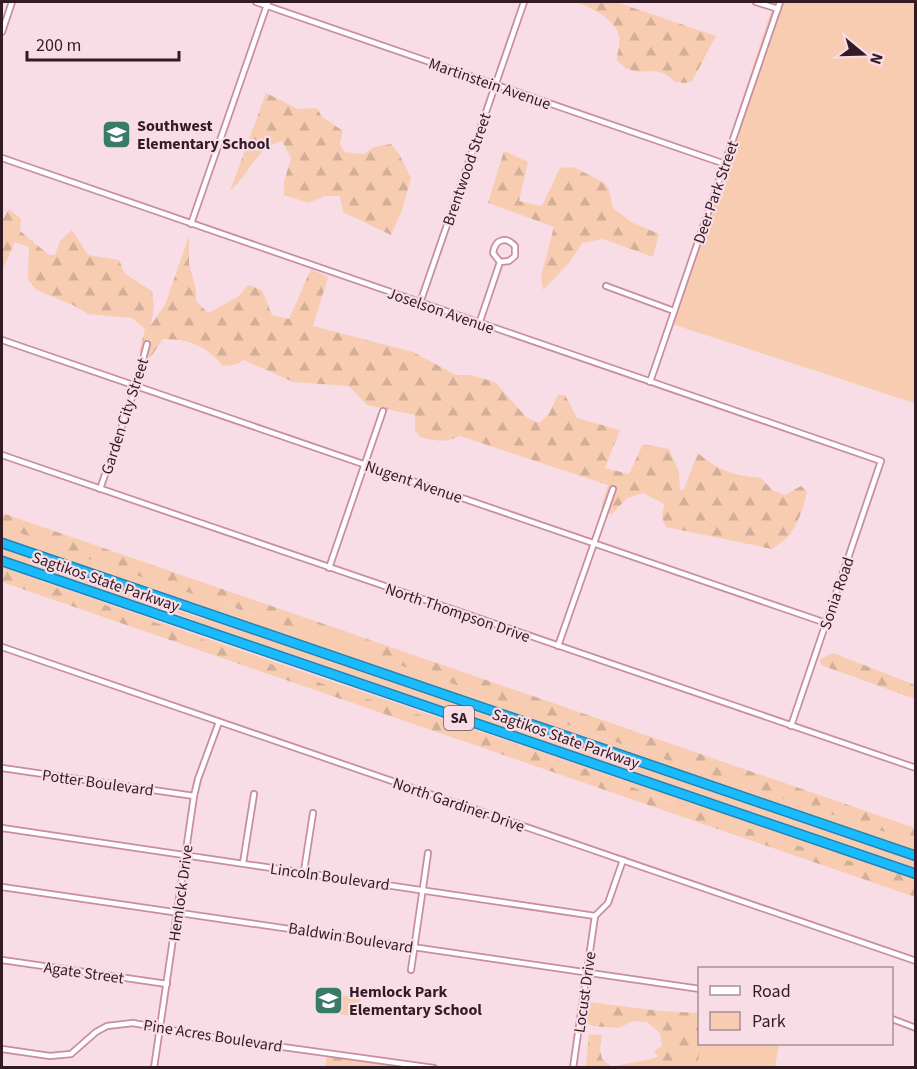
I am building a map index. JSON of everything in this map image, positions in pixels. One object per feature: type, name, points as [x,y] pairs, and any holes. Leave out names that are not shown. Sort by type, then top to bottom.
[{"type":"highway","name":"Sagtikos State Parkway","points":[[2,543],[915,856]]},
{"type":"highway","name":"Sagtikos State Parkway","points":[[2,561],[915,874]]},
{"type":"street","points":[[2,32],[12,2]]},
{"type":"street","name":"Martinstein Avenue","points":[[256,2],[267,3],[725,164]]},
{"type":"street","name":"Brentwood Street","points":[[420,303],[524,2]]},
{"type":"street","points":[[756,2],[778,9]]},
{"type":"street","name":"Deer Park Street","points":[[650,382],[780,2]]},
{"type":"street","points":[[191,224],[267,3]]},
{"type":"street","name":"Joselson Avenue","points":[[2,158],[881,461]]},
{"type":"street","points":[[504,239],[509,240],[515,246],[515,256],[508,261],[500,262],[493,253],[495,244],[504,239]]},
{"type":"street","points":[[479,324],[500,262]]},
{"type":"street","points":[[606,286],[674,311]]},
{"type":"street","name":"Nugent Avenue","points":[[2,340],[826,623]]},
{"type":"street","name":"Garden City Street","points":[[100,489],[136,386],[147,344]]},
{"type":"street","points":[[329,568],[383,411]]},
{"type":"street","name":"North Thompson Drive","points":[[2,455],[915,768]]},
{"type":"street","name":"Sonia Road","points":[[791,726],[881,461]]},
{"type":"street","points":[[558,646],[613,489]]},
{"type":"street","name":"North Gardiner Drive","points":[[2,647],[915,961]]},
{"type":"street","name":"Hemlock Drive","points":[[154,1068],[194,796],[219,722]]},
{"type":"street","name":"Potter Boulevard","points":[[2,768],[194,796]]},
{"type":"street","points":[[243,863],[254,794]]},
{"type":"street","points":[[304,871],[313,813]]},
{"type":"street","name":"Lincoln Boulevard","points":[[2,828],[595,915]]},
{"type":"street","points":[[411,970],[428,853]]},
{"type":"street","points":[[595,915],[608,903],[623,860]]},
{"type":"street","name":"Baldwin Boulevard","points":[[2,886],[698,989]]},
{"type":"street","name":"Locust Drive","points":[[573,1068],[595,915]]},
{"type":"street","name":"Agate Street","points":[[2,960],[167,984]]},
{"type":"street","points":[[893,1020],[915,1028]]},
{"type":"street","name":"Pine Acres Boulevard","points":[[2,1049],[61,1056],[71,1054],[96,1032],[107,1026],[133,1023],[203,1036],[434,1068]]},
{"type":"green space","points":[[576,2],[616,2],[716,36],[692,81],[675,82],[663,73],[634,71],[624,67],[617,60],[619,39],[613,24],[602,14]]},
{"type":"green space","points":[[774,2],[915,2],[914,403],[669,323]]},
{"type":"green space","points":[[266,93],[298,109],[317,108],[322,117],[343,131],[340,143],[344,152],[364,154],[374,147],[391,144],[399,154],[411,178],[402,210],[391,235],[343,212],[340,196],[324,196],[309,203],[284,195],[284,182],[291,158],[282,141],[265,149],[230,191]]},
{"type":"green space","points":[[504,151],[528,162],[519,201],[542,206],[560,168],[573,167],[603,182],[609,189],[613,208],[631,222],[659,234],[653,257],[603,239],[582,243],[570,262],[543,290],[541,276],[554,227],[488,203]]},
{"type":"green space","points":[[9,209],[21,219],[20,231],[49,255],[55,255],[60,241],[72,230],[88,255],[119,260],[125,274],[152,291],[154,306],[151,325],[165,305],[189,236],[189,264],[196,290],[196,301],[208,313],[238,297],[248,285],[262,290],[272,315],[289,319],[311,269],[328,277],[313,326],[413,352],[456,375],[470,375],[495,382],[526,417],[539,423],[549,414],[558,395],[565,395],[577,418],[620,430],[605,468],[629,474],[643,444],[669,449],[679,472],[680,490],[684,489],[698,453],[727,472],[761,478],[772,490],[785,495],[801,486],[807,491],[800,515],[788,537],[772,549],[666,527],[662,518],[664,504],[643,493],[627,498],[611,515],[601,507],[608,485],[460,436],[440,441],[420,437],[415,430],[415,415],[367,405],[349,386],[293,382],[244,360],[234,365],[223,366],[203,348],[182,341],[163,339],[150,358],[139,352],[145,329],[132,318],[88,314],[73,305],[36,290],[28,279],[29,247],[15,242],[2,270],[2,221]]},
{"type":"green space","points":[[2,513],[915,828],[915,842],[658,757],[363,652],[358,649],[356,638],[312,622],[299,631],[100,563],[2,526]]},
{"type":"green space","points":[[2,526],[299,631],[312,620],[356,635],[363,652],[658,757],[915,842],[915,852],[2,539]]},
{"type":"green space","points":[[2,546],[135,591],[167,608],[165,610],[135,602],[2,557]]},
{"type":"green space","points":[[2,567],[280,664],[915,879],[817,852],[696,807],[676,804],[592,771],[480,733],[342,691],[253,657],[2,569]]},
{"type":"green space","points":[[2,569],[253,657],[342,691],[480,733],[592,771],[675,804],[696,807],[817,852],[913,878],[915,879],[915,897],[2,582]]},
{"type":"green space","points":[[175,609],[203,619],[208,617],[915,860],[915,870],[211,629],[173,612]]},
{"type":"green space","points":[[833,653],[915,685],[915,699],[821,665],[820,659]]},
{"type":"green space","points":[[331,994],[361,998],[358,1017],[328,1012]]},
{"type":"green space","points":[[589,1002],[660,1011],[698,1013],[698,1045],[701,1045],[697,1067],[613,1067],[658,1057],[654,1051],[662,1046],[660,1033],[647,1022],[633,1021],[619,1028],[593,1026],[586,1023]]},
{"type":"green space","points":[[589,1034],[602,1035],[600,1049],[602,1059],[612,1067],[586,1067]]},
{"type":"green space","points":[[700,1045],[779,1045],[775,1067],[697,1068]]},
{"type":"green space","points":[[327,1052],[437,1067],[325,1068]]},
{"type":"place","name":"Southwest Elementary School","points":[[116,134]]},
{"type":"place","name":"Hemlock Park Elementary School","points":[[328,1000]]}]
